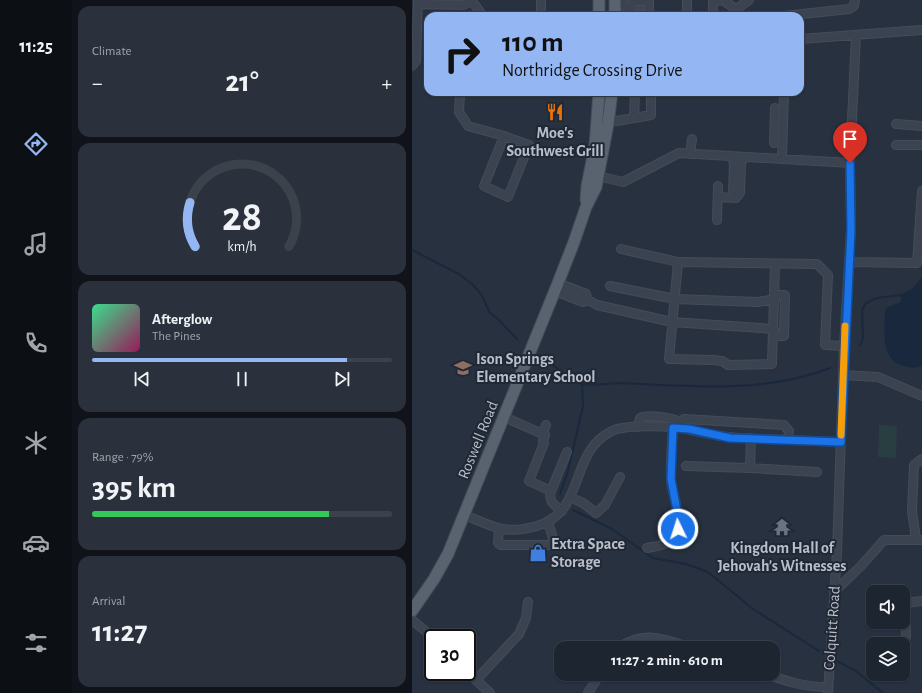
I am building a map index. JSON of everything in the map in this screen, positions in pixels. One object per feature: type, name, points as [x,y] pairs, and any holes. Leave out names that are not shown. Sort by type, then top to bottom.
[{"type":"main road","points":[[598,0],[599,12]]},
{"type":"main road","points":[[615,0],[615,12]]},
{"type":"main road","name":"Roswell Road","points":[[586,207],[595,146],[599,96]]},
{"type":"main road","name":"Roswell Road","points":[[412,611],[434,579],[448,554],[465,515],[574,242],[586,207],[596,187],[611,96]]},
{"type":"street","points":[[412,66],[416,61],[418,2],[463,5],[471,0],[480,12]]},
{"type":"street","points":[[541,0],[541,12]]},
{"type":"street","points":[[619,0],[638,10]]},
{"type":"street","points":[[638,10],[632,1],[649,0]]},
{"type":"street","points":[[638,10],[649,0]]},
{"type":"street","points":[[687,0],[688,12]]},
{"type":"street","points":[[713,0],[713,12]]},
{"type":"street","points":[[717,0],[724,1],[733,12]]},
{"type":"street","points":[[735,12],[750,0]]},
{"type":"street","points":[[804,14],[849,10],[854,6],[855,0]]},
{"type":"street","points":[[804,39],[922,30]]},
{"type":"street","name":"Colquitt Road","points":[[828,690],[851,230],[850,163],[856,35]]},
{"type":"street","points":[[460,96],[459,112],[468,126],[504,136],[529,145],[508,197],[484,186],[504,136]]},
{"type":"street","points":[[634,118],[635,96]]},
{"type":"street","points":[[608,120],[617,121],[650,115],[651,96]]},
{"type":"street","points":[[782,159],[784,96]]},
{"type":"street","points":[[774,143],[773,108],[784,108]]},
{"type":"street","points":[[896,124],[922,126]]},
{"type":"street","points":[[690,154],[692,139]]},
{"type":"street","points":[[896,145],[922,145]]},
{"type":"street","points":[[598,176],[623,182],[679,153],[850,163]]},
{"type":"street","points":[[730,156],[734,162],[733,193],[736,198]]},
{"type":"street","points":[[736,198],[740,193],[741,162],[745,157]]},
{"type":"street","points":[[717,220],[718,186]]},
{"type":"street","points":[[849,262],[917,263],[922,191]]},
{"type":"street","points":[[718,197],[736,198]]},
{"type":"street","points":[[621,250],[678,262],[817,264],[828,275],[826,345],[844,346]]},
{"type":"street","points":[[678,262],[669,359],[713,360],[722,361],[728,365],[772,364],[775,264]]},
{"type":"street","points":[[556,287],[583,302],[588,300],[597,305],[672,322],[774,332],[784,336],[785,294],[758,302],[675,299],[610,286]]},
{"type":"street","points":[[843,375],[878,377],[922,396]]},
{"type":"street","points":[[504,418],[545,435],[543,441],[544,443],[529,481],[550,491]]},
{"type":"street","points":[[647,548],[666,544],[674,538],[678,529],[678,516],[671,479],[678,426],[684,419],[784,425],[789,430],[788,440]]},
{"type":"street","points":[[542,434],[546,425]]},
{"type":"street","points":[[465,515],[499,529],[508,531],[522,530],[548,522],[562,511],[570,497],[586,455],[593,445],[602,437],[613,431],[626,427],[678,426],[730,438],[841,442]]},
{"type":"street","points":[[750,468],[751,438]]},
{"type":"street","points":[[562,511],[550,501],[549,497],[550,491],[567,452]]},
{"type":"street","points":[[834,592],[884,540],[919,540],[912,511],[914,466],[922,459]]},
{"type":"street","points":[[686,466],[817,472]]},
{"type":"street","points":[[570,497],[583,502],[596,513],[605,506],[620,477]]},
{"type":"street","points":[[499,529],[498,543],[501,545],[555,545],[548,522]]},
{"type":"street","points":[[906,637],[905,603],[922,601]]},
{"type":"street","points":[[490,693],[476,680],[519,634],[526,618],[528,602]]},
{"type":"street","points":[[412,620],[424,630]]},
{"type":"street","points":[[631,641],[652,637],[664,638],[672,641]]},
{"type":"street","points":[[780,679],[792,683],[828,690]]},
{"type":"street","points":[[588,693],[596,681]]},
{"type":"green space","points":[[879,425],[897,426],[896,458],[878,457]]},
{"type":"water","points":[[922,277],[922,366],[909,367],[896,363],[887,351],[884,334],[885,309],[901,302],[900,295],[913,288]]},
{"type":"waterway","points":[[412,250],[459,274],[472,284],[481,294],[490,313],[497,318],[517,339]]},
{"type":"waterway","points":[[860,346],[863,338],[862,310],[866,303],[877,298],[900,295]]},
{"type":"waterway","points":[[548,362],[581,384],[588,385],[620,383],[700,386],[753,385],[779,382],[830,368]]},
{"type":"waterway","points":[[560,494],[568,471],[583,406],[582,384]]},
{"type":"waterway","points":[[573,510],[612,529],[653,558],[686,564],[708,572],[753,609],[819,651]]},
{"type":"waterway","points":[[837,661],[856,671],[883,693]]},
{"type":"tunnel","points":[[636,10],[645,10]]},
{"type":"slow traffic","points":[[841,435],[845,326]]},
{"type":"place","name":"Moe's Southwest Grill","points":[[555,112]]},
{"type":"place","name":"Ison Springs Elementary School","points":[[463,368]]},
{"type":"place","name":"Kingdom Hall of Jehovah’s Witnesses","points":[[782,527]]},
{"type":"place","name":"Extra Space Storage","points":[[538,553]]},
{"type":"route","points":[[678,529],[678,516],[671,479],[673,428],[689,429],[730,438],[841,442],[844,346],[851,230],[850,163]]}]
